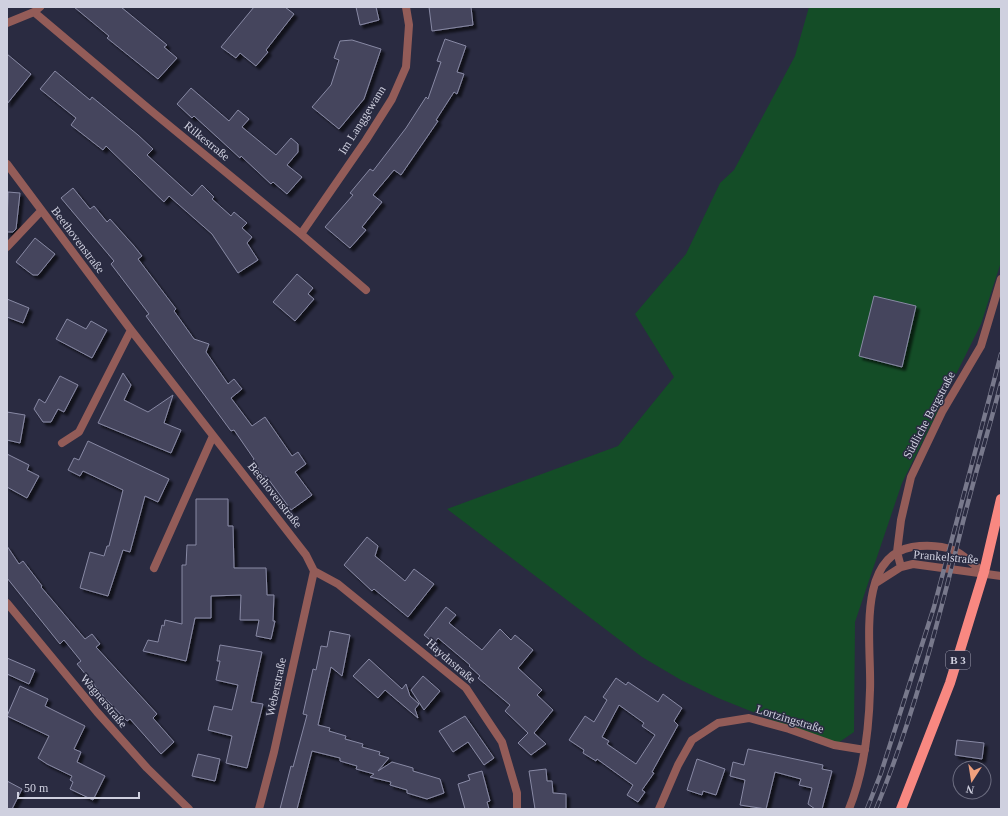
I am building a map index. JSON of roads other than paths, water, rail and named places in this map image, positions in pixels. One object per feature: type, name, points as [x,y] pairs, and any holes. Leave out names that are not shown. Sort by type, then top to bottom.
[{"type":"main road","name":"B 3","points":[[901,809],[950,683],[984,572],[1001,499]]},
{"type":"street","name":"Im Langgewann","points":[[301,234],[366,140],[392,99],[406,68],[409,25],[406,7]]},
{"type":"street","name":"Rilkestraße","points":[[37,9],[149,109],[301,234],[366,290]]},
{"type":"street","points":[[7,23],[37,9]]},
{"type":"street","name":"Beethovenstraße","points":[[7,164],[131,330],[306,554],[314,571]]},
{"type":"street","points":[[7,247],[41,211]]},
{"type":"street","name":"Südliche Bergstraße","points":[[901,567],[897,552],[901,520],[911,477],[942,412],[981,346],[1001,279]]},
{"type":"street","points":[[62,443],[79,432],[131,330]]},
{"type":"street","points":[[154,568],[213,436]]},
{"type":"street","name":"Prankelstraße","points":[[849,809],[865,750],[870,689],[868,626],[875,584],[883,566],[897,552],[923,546],[956,551],[984,572]]},
{"type":"street","name":"Prankelstraße","points":[[875,584],[901,567],[913,564],[984,572]]},
{"type":"street","name":"Weberstraße","points":[[260,809],[314,571]]},
{"type":"street","name":"Haydnstraße","points":[[314,571],[338,584],[466,688],[502,742],[518,793],[517,809]]},
{"type":"street","points":[[984,572],[1001,576]]},
{"type":"street","name":"Wagnerstraße","points":[[7,603],[97,712],[147,768],[190,809]]},
{"type":"street","name":"Lortzingstraße","points":[[660,809],[678,765],[692,740],[718,723],[749,718],[789,729],[834,745],[865,750]]},
{"type":"railway","points":[[867,809],[881,773],[934,607],[1001,354]]},
{"type":"railway","points":[[876,809],[901,742],[923,673],[1001,383]]}]
